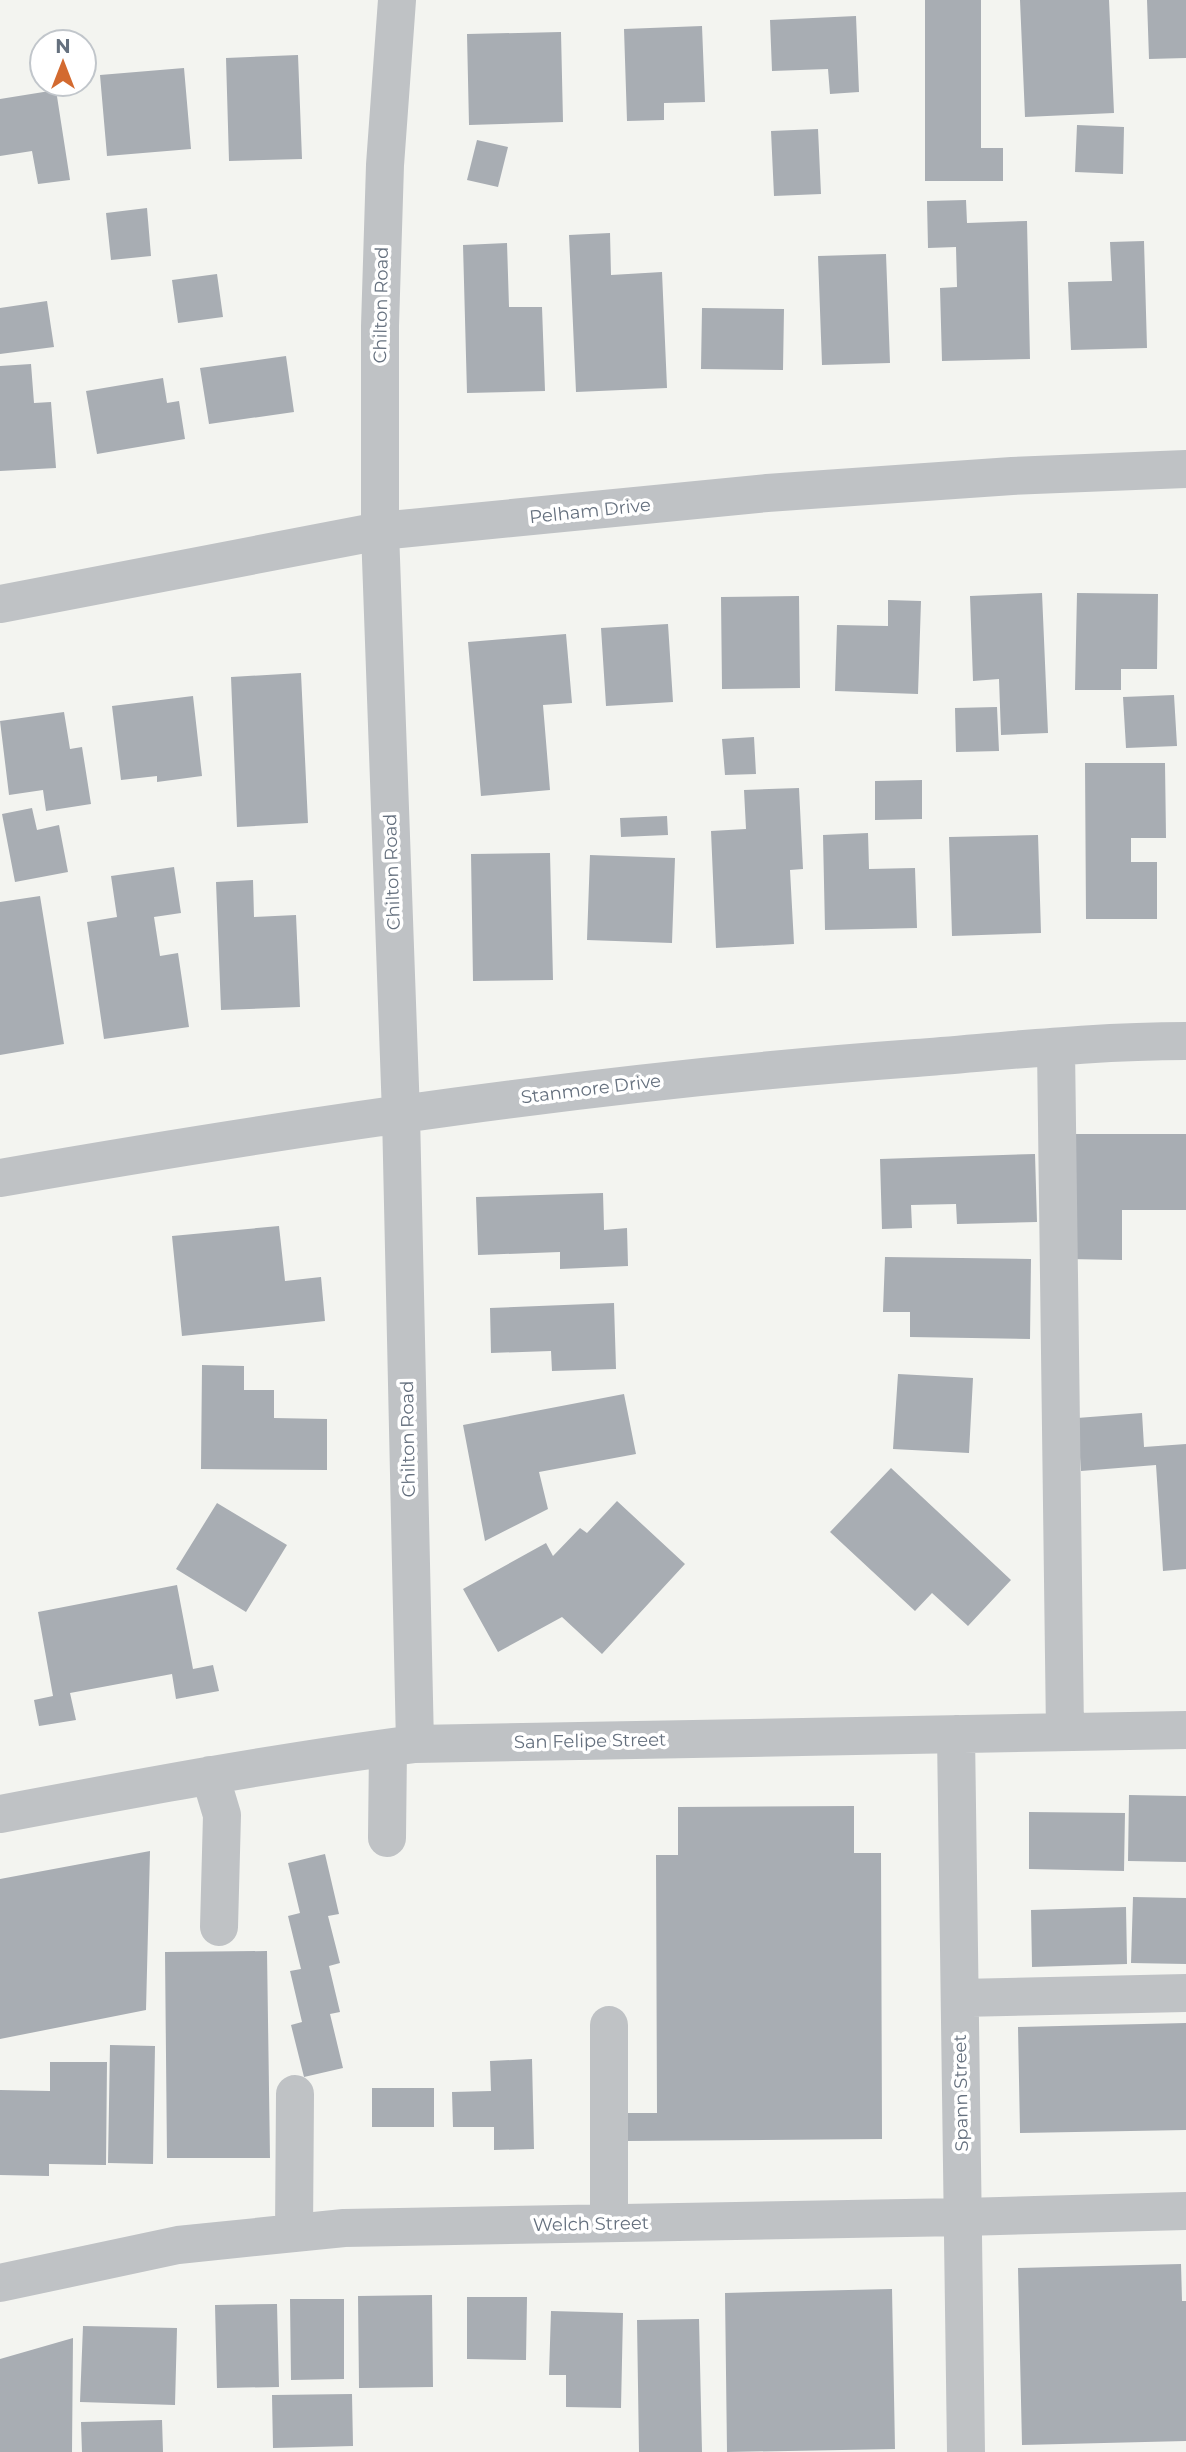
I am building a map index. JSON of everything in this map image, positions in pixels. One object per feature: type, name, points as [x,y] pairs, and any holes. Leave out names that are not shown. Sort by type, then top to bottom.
[{"type":"street","name":"Chilton Road","points":[[387,1838],[402,1746],[401,1114],[380,531],[380,326],[384,178],[397,0]]},
{"type":"street","name":"Pelham Drive","points":[[0,604],[380,531],[767,493],[1013,476],[1186,469]]},
{"type":"street","name":"Stanmore Drive","points":[[0,1178],[401,1114],[674,1079],[1056,1048],[1186,1041]]},
{"type":"street","points":[[1056,1048],[1065,1732]]},
{"type":"street","name":"San Felipe Street","points":[[0,1814],[211,1775],[402,1746],[1186,1730]]},
{"type":"street","name":"Spann Street","points":[[956,1734],[966,2452]]},
{"type":"street","points":[[211,1775],[222,1815],[219,1927]]},
{"type":"street","points":[[960,1998],[1186,1993]]},
{"type":"street","points":[[608,2025],[608,2223]]},
{"type":"street","points":[[294,2234],[295,2094]]},
{"type":"street","name":"Welch Street","points":[[0,2283],[178,2245],[344,2228],[1186,2211]]},
{"type":"building","points":[[925,0],[981,0],[981,148],[1003,148],[1003,181],[925,181]]},
{"type":"building","points":[[1020,0],[1109,0],[1114,113],[1025,117]]},
{"type":"building","points":[[1147,0],[1186,0],[1186,58],[1149,59]]},
{"type":"building","points":[[856,16],[859,92],[830,94],[828,69],[772,71],[770,20]]},
{"type":"building","points":[[702,26],[705,102],[664,103],[664,120],[627,121],[624,29]]},
{"type":"building","points":[[561,32],[563,122],[469,125],[467,34]]},
{"type":"building","points":[[298,55],[302,159],[229,161],[226,58]]},
{"type":"building","points":[[184,68],[191,149],[107,156],[100,75]]},
{"type":"building","points":[[28,94],[28,98],[57,98],[70,180],[38,184],[32,151],[0,156],[0,99]]},
{"type":"building","points":[[1077,125],[1124,127],[1123,174],[1075,172]]},
{"type":"building","points":[[818,129],[821,194],[774,196],[771,131]]},
{"type":"building","points":[[477,140],[508,147],[498,187],[467,180]]},
{"type":"building","points":[[966,200],[967,223],[1027,221],[1030,359],[942,361],[940,288],[957,287],[956,247],[928,248],[927,201]]},
{"type":"building","points":[[147,208],[151,256],[111,260],[106,213]]},
{"type":"building","points":[[610,233],[611,275],[662,272],[667,388],[576,392],[569,235]]},
{"type":"building","points":[[1144,241],[1147,348],[1071,350],[1068,282],[1112,281],[1110,242]]},
{"type":"building","points":[[507,243],[509,307],[542,307],[545,391],[467,393],[463,245]]},
{"type":"building","points":[[886,254],[890,363],[822,365],[818,256]]},
{"type":"building","points":[[217,274],[223,317],[178,323],[172,280]]},
{"type":"building","points":[[47,301],[54,347],[0,354],[0,308]]},
{"type":"building","points":[[702,308],[784,309],[783,370],[701,369]]},
{"type":"building","points":[[286,356],[294,412],[209,424],[200,368]]},
{"type":"building","points":[[31,364],[34,403],[51,402],[56,468],[0,471],[0,366]]},
{"type":"building","points":[[163,378],[167,403],[179,401],[185,439],[97,454],[86,391]]},
{"type":"building","points":[[1042,593],[1048,733],[1001,735],[999,679],[973,681],[970,596]]},
{"type":"building","points":[[1077,593],[1158,594],[1157,669],[1121,669],[1121,690],[1075,690]]},
{"type":"building","points":[[799,596],[800,688],[722,689],[721,597]]},
{"type":"building","points":[[888,600],[921,601],[918,694],[835,691],[837,625],[888,626]]},
{"type":"building","points":[[668,624],[673,702],[606,706],[601,628]]},
{"type":"building","points":[[566,634],[572,703],[543,705],[550,790],[481,796],[468,642]]},
{"type":"building","points":[[301,673],[308,823],[237,827],[231,677]]},
{"type":"building","points":[[1174,695],[1177,746],[1126,748],[1123,697]]},
{"type":"building","points":[[193,696],[202,776],[157,782],[157,776],[121,780],[112,706]]},
{"type":"building","points":[[997,707],[999,751],[956,752],[955,708]]},
{"type":"building","points":[[64,712],[70,749],[82,747],[91,804],[46,811],[43,790],[9,795],[0,721]]},
{"type":"building","points":[[754,737],[756,774],[725,775],[722,739]]},
{"type":"building","points":[[1085,763],[1165,763],[1166,838],[1131,838],[1131,862],[1157,862],[1157,919],[1086,919]]},
{"type":"building","points":[[922,780],[922,819],[875,820],[875,781]]},
{"type":"building","points":[[799,788],[803,869],[790,870],[794,944],[716,948],[711,831],[746,829],[744,790]]},
{"type":"building","points":[[32,808],[37,830],[59,825],[68,872],[15,882],[2,814]]},
{"type":"building","points":[[667,816],[668,835],[621,837],[620,818]]},
{"type":"building","points":[[868,833],[869,869],[915,868],[917,928],[825,930],[823,835]]},
{"type":"building","points":[[1038,835],[1041,933],[952,936],[949,837]]},
{"type":"building","points":[[550,853],[553,980],[473,981],[471,854]]},
{"type":"building","points":[[590,855],[675,858],[672,943],[587,940]]},
{"type":"building","points":[[174,867],[181,913],[154,917],[160,956],[178,953],[189,1027],[104,1039],[87,922],[117,917],[111,876]]},
{"type":"building","points":[[253,880],[254,917],[296,915],[300,1007],[221,1010],[216,882]]},
{"type":"building","points":[[40,896],[64,1044],[0,1055],[0,902]]},
{"type":"building","points":[[1069,1134],[1186,1134],[1186,1210],[1122,1210],[1122,1260],[1068,1259]]},
{"type":"building","points":[[1035,1154],[1037,1222],[957,1224],[956,1204],[911,1205],[912,1228],[882,1229],[880,1159]]},
{"type":"building","points":[[603,1193],[604,1230],[627,1228],[628,1266],[560,1269],[560,1252],[478,1255],[476,1197]]},
{"type":"building","points":[[279,1226],[285,1281],[321,1277],[325,1321],[182,1336],[172,1236]]},
{"type":"building","points":[[885,1257],[1031,1259],[1030,1339],[910,1337],[910,1312],[883,1312]]},
{"type":"building","points":[[614,1303],[616,1369],[552,1371],[551,1351],[491,1353],[490,1308]]},
{"type":"building","points":[[202,1365],[244,1366],[244,1390],[274,1390],[274,1418],[327,1419],[327,1470],[201,1469]]},
{"type":"building","points":[[898,1374],[973,1378],[969,1453],[893,1449]]},
{"type":"building","points":[[624,1394],[636,1454],[539,1472],[548,1509],[485,1541],[463,1425]]},
{"type":"building","points":[[1142,1413],[1144,1447],[1186,1444],[1186,1569],[1163,1571],[1156,1465],[1081,1471],[1077,1418]]},
{"type":"building","points":[[891,1468],[1011,1580],[968,1626],[932,1593],[915,1611],[830,1532]]},
{"type":"building","points":[[617,1501],[685,1564],[602,1654],[562,1617],[498,1652],[463,1589],[546,1543],[553,1556],[580,1528],[587,1533]]},
{"type":"building","points":[[217,1503],[287,1545],[246,1612],[176,1569]]},
{"type":"building","points":[[177,1585],[193,1669],[213,1665],[219,1691],[176,1699],[172,1674],[70,1693],[76,1720],[39,1726],[34,1700],[53,1696],[38,1612]]},
{"type":"building","points":[[1129,1795],[1186,1796],[1186,1862],[1128,1861]]},
{"type":"building","points":[[854,1806],[854,1853],[881,1853],[882,2139],[627,2141],[627,2113],[657,2113],[656,1855],[678,1855],[678,1807]]},
{"type":"building","points":[[1029,1812],[1125,1813],[1124,1871],[1029,1869]]},
{"type":"building","points":[[150,1851],[146,2010],[0,2039],[0,1879]]},
{"type":"building","points":[[325,1854],[339,1914],[328,1916],[340,1963],[329,1966],[340,2012],[330,2014],[343,2068],[304,2077],[291,2025],[302,2022],[290,1971],[301,1969],[288,1916],[300,1913],[288,1863]]},
{"type":"building","points":[[1133,1897],[1186,1898],[1186,1964],[1131,1963]]},
{"type":"building","points":[[1126,1907],[1127,1964],[1032,1967],[1031,1910]]},
{"type":"building","points":[[267,1951],[270,2158],[167,2158],[165,1952]]},
{"type":"building","points":[[1186,2023],[1186,2130],[1020,2133],[1018,2027]]},
{"type":"building","points":[[110,2045],[155,2046],[153,2164],[108,2163]]},
{"type":"building","points":[[532,2059],[534,2149],[494,2150],[494,2127],[453,2127],[452,2092],[491,2091],[490,2061]]},
{"type":"building","points":[[50,2062],[107,2062],[106,2165],[49,2164],[49,2176],[0,2175],[0,2090],[50,2091]]},
{"type":"building","points":[[372,2088],[434,2088],[434,2127],[372,2127]]},
{"type":"building","points":[[1181,2264],[1182,2301],[1186,2301],[1186,2441],[1022,2445],[1018,2268]]},
{"type":"building","points":[[892,2289],[895,2449],[727,2452],[725,2293]]},
{"type":"building","points":[[432,2295],[433,2387],[359,2388],[358,2296]]},
{"type":"building","points":[[467,2297],[527,2297],[526,2360],[467,2359]]},
{"type":"building","points":[[290,2299],[344,2299],[344,2379],[291,2380]]},
{"type":"building","points":[[277,2304],[279,2387],[217,2388],[215,2305]]},
{"type":"building","points":[[551,2311],[623,2313],[621,2408],[566,2407],[566,2375],[549,2375]]},
{"type":"building","points":[[699,2319],[702,2452],[639,2452],[637,2320]]},
{"type":"building","points":[[83,2326],[177,2328],[175,2405],[80,2402]]},
{"type":"building","points":[[73,2338],[72,2452],[0,2452],[0,2359]]},
{"type":"building","points":[[352,2394],[353,2446],[273,2448],[272,2395]]},
{"type":"building","points":[[162,2420],[163,2452],[82,2452],[81,2422]]}]
